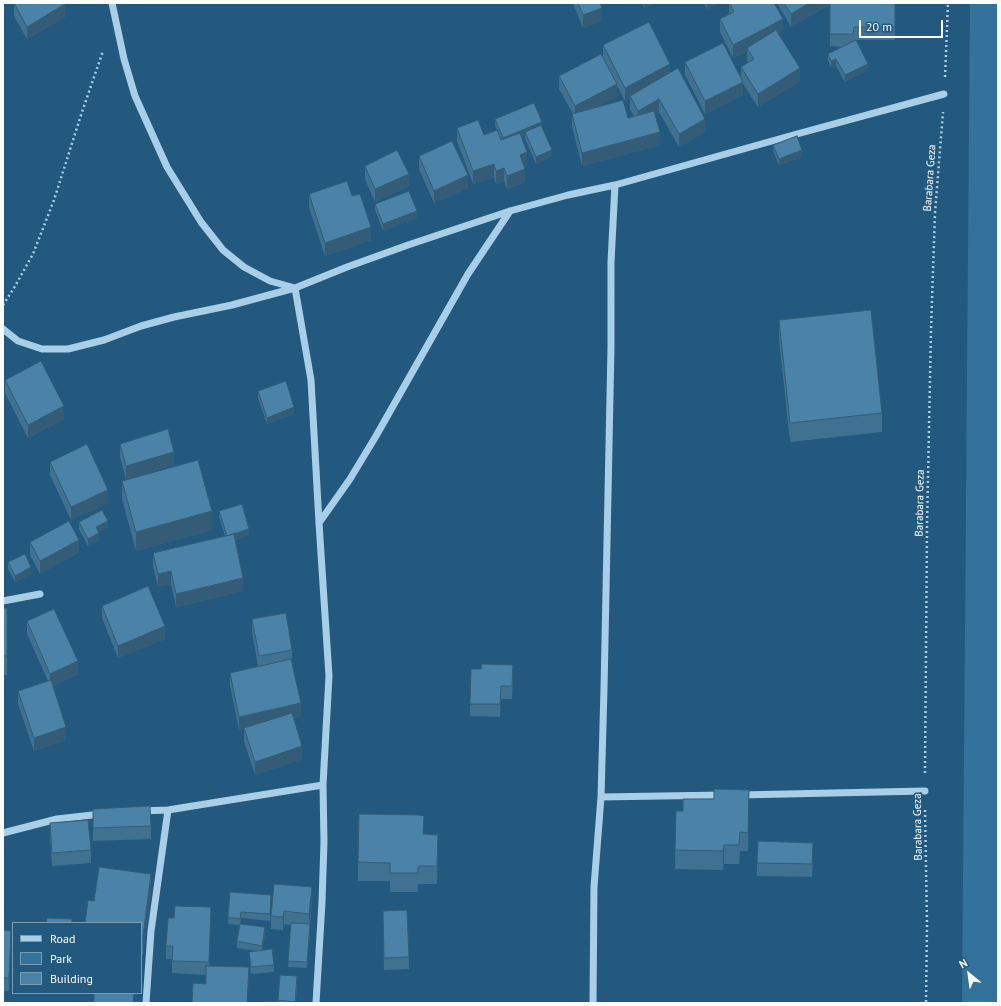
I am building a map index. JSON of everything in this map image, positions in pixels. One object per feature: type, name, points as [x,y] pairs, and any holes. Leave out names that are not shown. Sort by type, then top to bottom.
[{"type":"street","points":[[112,3],[124,60],[135,96],[166,167],[201,222],[223,250],[244,268],[270,281],[295,288]]},
{"type":"street","points":[[3,329],[18,341],[42,349],[68,349],[104,340],[141,326],[174,317],[232,305],[295,288],[408,245],[510,211],[568,195],[615,185],[944,94]]},
{"type":"street","points":[[593,1003],[594,887],[601,797],[604,689],[611,347],[611,262],[615,185]]},
{"type":"street","points":[[319,523],[350,479],[468,274],[510,211]]},
{"type":"street","points":[[295,288],[311,380],[329,676],[323,785],[324,842],[322,910],[316,1003]]},
{"type":"street","points":[[3,601],[40,594]]},
{"type":"street","points":[[133,812],[168,810],[323,785]]},
{"type":"street","points":[[601,797],[925,791]]},
{"type":"street","points":[[146,1003],[151,931],[168,810]]},
{"type":"street","points":[[3,833],[57,819],[112,813]]},
{"type":"path","name":"Barabara Geza","points":[[926,1003],[927,924],[925,791],[927,520],[931,329],[948,3]]},
{"type":"path","points":[[3,305],[32,254],[54,200],[103,50]]},
{"type":"green space","points":[[970,3],[998,3],[998,1003],[962,1003]]},
{"type":"building","points":[[14,3],[64,3],[65,4],[27,27]]},
{"type":"building","points":[[578,3],[600,3],[602,8],[583,15]]},
{"type":"building","points":[[729,3],[774,3],[783,19],[733,45],[720,19],[734,12]]},
{"type":"building","points":[[784,3],[809,3],[791,14]]},
{"type":"building","points":[[830,3],[895,3],[895,27],[854,27],[853,34],[830,34]]},
{"type":"building","points":[[649,22],[670,64],[625,88],[603,45]]},
{"type":"building","points":[[776,30],[800,68],[758,94],[741,67],[754,59],[747,48]]},
{"type":"building","points":[[856,40],[868,64],[845,75],[836,59],[831,61],[828,54]]},
{"type":"building","points":[[723,43],[743,82],[705,101],[685,62]]},
{"type":"building","points":[[601,54],[617,84],[575,106],[559,76]]},
{"type":"building","points":[[678,68],[705,119],[679,134],[659,99],[638,111],[630,96]]},
{"type":"building","points":[[623,100],[628,118],[654,111],[660,132],[582,153],[572,114]]},
{"type":"building","points":[[534,103],[542,122],[503,138],[495,119]]},
{"type":"building","points":[[478,120],[484,135],[497,130],[501,140],[520,133],[527,152],[520,155],[525,169],[507,176],[504,168],[496,171],[494,164],[473,171],[457,128]]},
{"type":"building","points":[[541,125],[552,150],[536,157],[525,132]]},
{"type":"building","points":[[797,136],[802,150],[779,159],[773,145]]},
{"type":"building","points":[[452,141],[468,175],[434,191],[419,156]]},
{"type":"building","points":[[397,150],[409,174],[375,189],[365,166]]},
{"type":"building","points":[[347,181],[352,196],[360,194],[371,227],[325,243],[309,194]]},
{"type":"building","points":[[409,191],[417,211],[383,224],[375,204]]},
{"type":"building","points":[[871,310],[882,413],[790,423],[779,320]]},
{"type":"building","points":[[41,361],[64,406],[28,425],[5,380]]},
{"type":"building","points":[[286,381],[294,407],[267,418],[258,391]]},
{"type":"building","points":[[168,429],[174,452],[126,466],[120,444]]},
{"type":"building","points":[[87,444],[108,490],[71,507],[50,462]]},
{"type":"building","points":[[198,460],[212,511],[136,532],[122,481]]},
{"type":"building","points":[[242,504],[249,529],[227,536],[219,511]]},
{"type":"building","points":[[102,510],[108,521],[96,527],[99,533],[88,539],[79,522]]},
{"type":"building","points":[[69,521],[79,540],[40,561],[30,542]]},
{"type":"building","points":[[234,534],[243,578],[176,594],[171,571],[158,574],[153,553]]},
{"type":"building","points":[[25,554],[31,567],[15,576],[8,562]]},
{"type":"building","points":[[148,586],[165,626],[118,646],[102,606]]},
{"type":"building","points":[[3,608],[7,608],[7,656],[3,656]]},
{"type":"building","points":[[54,609],[78,661],[50,674],[27,621]]},
{"type":"building","points":[[286,613],[292,650],[259,656],[252,619]]},
{"type":"building","points":[[291,659],[301,703],[239,717],[230,673]]},
{"type":"building","points":[[482,664],[513,665],[512,686],[501,686],[500,704],[470,704],[471,669],[481,669]]},
{"type":"building","points":[[51,680],[66,727],[34,738],[18,691]]},
{"type":"building","points":[[292,713],[302,746],[255,762],[244,728]]},
{"type":"building","points":[[714,789],[749,790],[748,833],[740,832],[739,845],[724,845],[723,851],[675,850],[676,811],[683,811],[683,799],[714,799]]},
{"type":"building","points":[[150,806],[151,826],[93,828],[93,809]]},
{"type":"building","points":[[359,814],[424,816],[423,834],[438,835],[437,866],[418,866],[418,873],[390,873],[390,863],[358,862]]},
{"type":"building","points":[[88,820],[91,850],[52,853],[50,823]]},
{"type":"building","points":[[758,841],[813,843],[812,864],[757,863]]},
{"type":"building","points":[[99,867],[151,874],[143,936],[142,922],[85,922],[88,900],[94,901]]},
{"type":"building","points":[[274,884],[312,887],[309,914],[284,911],[283,917],[271,916]]},
{"type":"building","points":[[230,892],[271,895],[270,914],[241,912],[240,919],[228,917]]},
{"type":"building","points":[[175,906],[211,907],[209,962],[172,961],[173,946],[166,946],[168,918],[174,918]]},
{"type":"building","points":[[407,910],[409,957],[384,958],[383,911]]},
{"type":"building","points":[[47,918],[72,919],[72,922],[46,922]]},
{"type":"building","points":[[291,923],[310,924],[307,962],[288,961]]},
{"type":"building","points":[[240,924],[265,927],[262,946],[237,941]]},
{"type":"building","points":[[3,930],[11,931],[9,978],[3,978]]},
{"type":"building","points":[[272,949],[274,965],[251,967],[249,952]]},
{"type":"building","points":[[206,966],[249,967],[247,1003],[192,1003],[193,983],[206,984]]},
{"type":"building","points":[[280,975],[297,976],[295,1002],[278,1000]]},
{"type":"building","points":[[94,994],[134,994],[133,1003],[94,1003]]},
{"type":"building","points":[[265,1001],[281,1003],[265,1003]]}]
